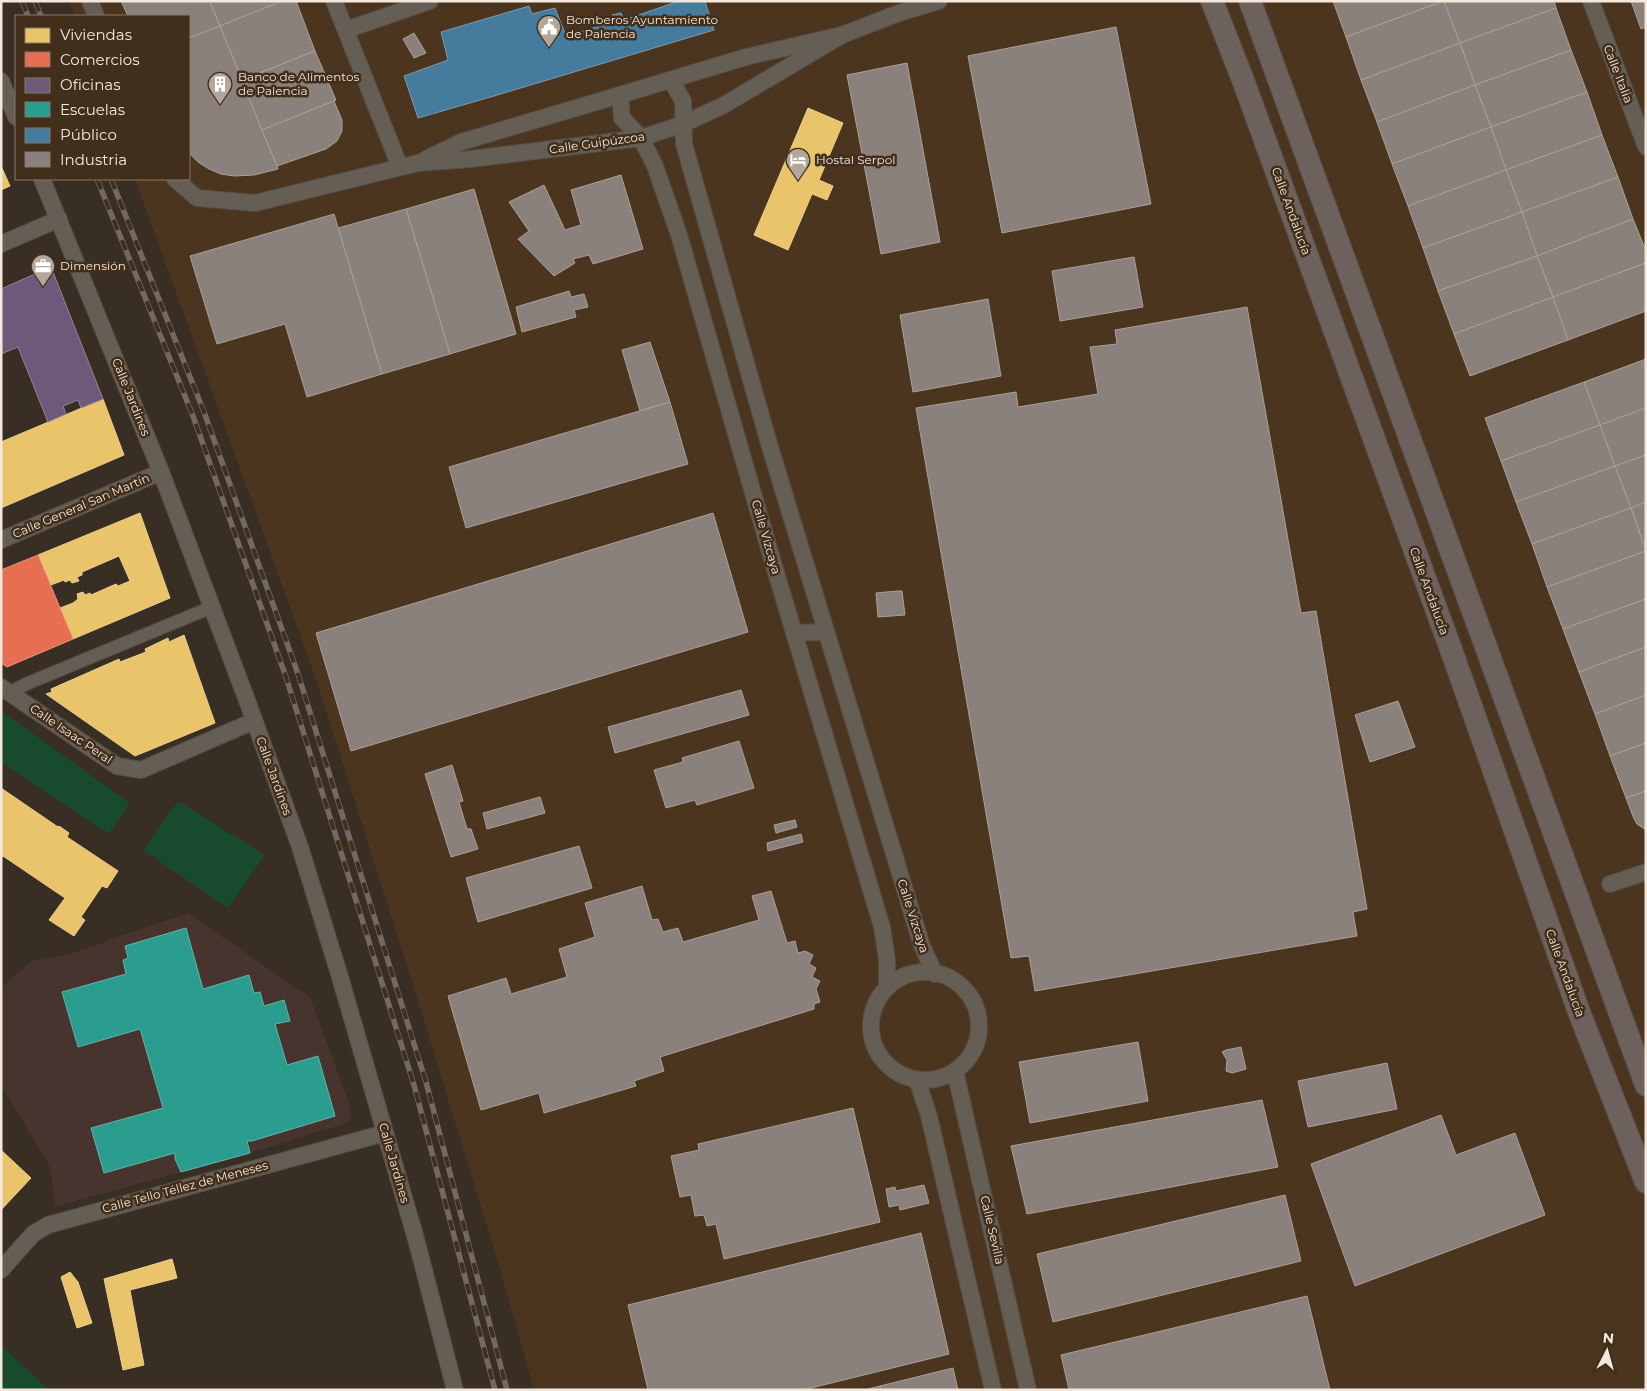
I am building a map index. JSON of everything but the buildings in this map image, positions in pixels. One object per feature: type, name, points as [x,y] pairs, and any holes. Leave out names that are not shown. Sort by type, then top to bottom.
[{"type":"main road","name":"Calle Andalucía","points":[[1212,1],[1243,80],[1449,646],[1579,1012],[1646,1182]]},
{"type":"main road","points":[[1250,1],[1646,1085]]},
{"type":"street","points":[[90,1],[96,15]]},
{"type":"street","points":[[334,1],[400,167]]},
{"type":"street","points":[[346,30],[430,1]]},
{"type":"street","name":"Calle Guipúzcoa","points":[[176,180],[197,198],[254,203],[418,163],[471,159],[642,138],[683,124],[724,105],[842,35],[897,7],[939,1]]},
{"type":"street","name":"Calle Italia","points":[[1591,1],[1646,148]]},
{"type":"street","name":"Calle Guipúzcoa","points":[[418,163],[461,142],[645,86],[671,80],[746,56],[842,35]]},
{"type":"street","name":"Calle Vizcaya","points":[[671,80],[683,100],[684,144],[770,447],[922,946],[935,974]]},
{"type":"street","points":[[1,81],[15,115]]},
{"type":"street","name":"Calle Vizcaya","points":[[620,95],[622,118],[642,138],[655,166],[679,235],[794,633],[882,927],[887,960],[886,988]]},
{"type":"street","name":"Calle Jardines","points":[[42,180],[161,472],[300,847],[416,1239],[455,1390]]},
{"type":"street","points":[[1,244],[59,219]]},
{"type":"street","name":"Calle General San Martín","points":[[1,540],[161,472]]},
{"type":"street","points":[[5,690],[212,607]]},
{"type":"street","points":[[794,633],[826,632]]},
{"type":"street","name":"Calle Isaac Peral","points":[[5,690],[117,766],[141,770],[254,721]]},
{"type":"street","points":[[1610,884],[1646,872]]},
{"type":"street","points":[[922,973],[935,974],[949,978],[964,989],[971,999],[978,1020],[978,1033],[972,1052],[967,1060],[955,1071],[932,1080],[917,1080],[892,1070],[882,1059],[873,1041],[872,1012],[886,988],[896,981],[922,973]]},
{"type":"street","name":"Calle Sevilla","points":[[955,1071],[1028,1390]]},
{"type":"street","points":[[917,1080],[929,1116],[993,1390]]},
{"type":"street","name":"Calle Tello Téllez de Meneses","points":[[1,1270],[33,1234],[48,1225],[385,1133]]},
{"type":"shaded area","points":[[69,1],[1646,1],[1646,1390],[534,1390],[498,1262],[419,1004],[315,676],[135,180],[190,180],[190,15],[75,15]]},
{"type":"shaded area","points":[[187,913],[310,997],[349,1103],[351,1116],[349,1121],[250,1153],[55,1207],[50,1167],[1,1085],[1,988],[31,961],[70,954]]},
{"type":"green space","points":[[1,711],[130,803],[109,834],[1,762]]},
{"type":"green space","points":[[178,801],[265,855],[228,908],[143,850]]},
{"type":"green space","points":[[1,1345],[49,1390],[1,1390]]},
{"type":"railway","points":[[22,1],[28,15]]},
{"type":"railway","points":[[35,1],[41,15]]},
{"type":"railway","points":[[97,180],[193,416],[286,677],[414,1085],[495,1390]]},
{"type":"railway","points":[[111,180],[204,412],[298,674],[426,1082],[507,1390]]},
{"type":"place","name":"Bomberos Ayuntamiento de Palencia","points":[[549,48]]},
{"type":"place","name":"Banco de Alimentos de Palencia","points":[[220,105]]},
{"type":"place","name":"Hostal Serpol","points":[[798,181]]},
{"type":"place","name":"Dimensión","points":[[43,287]]}]
